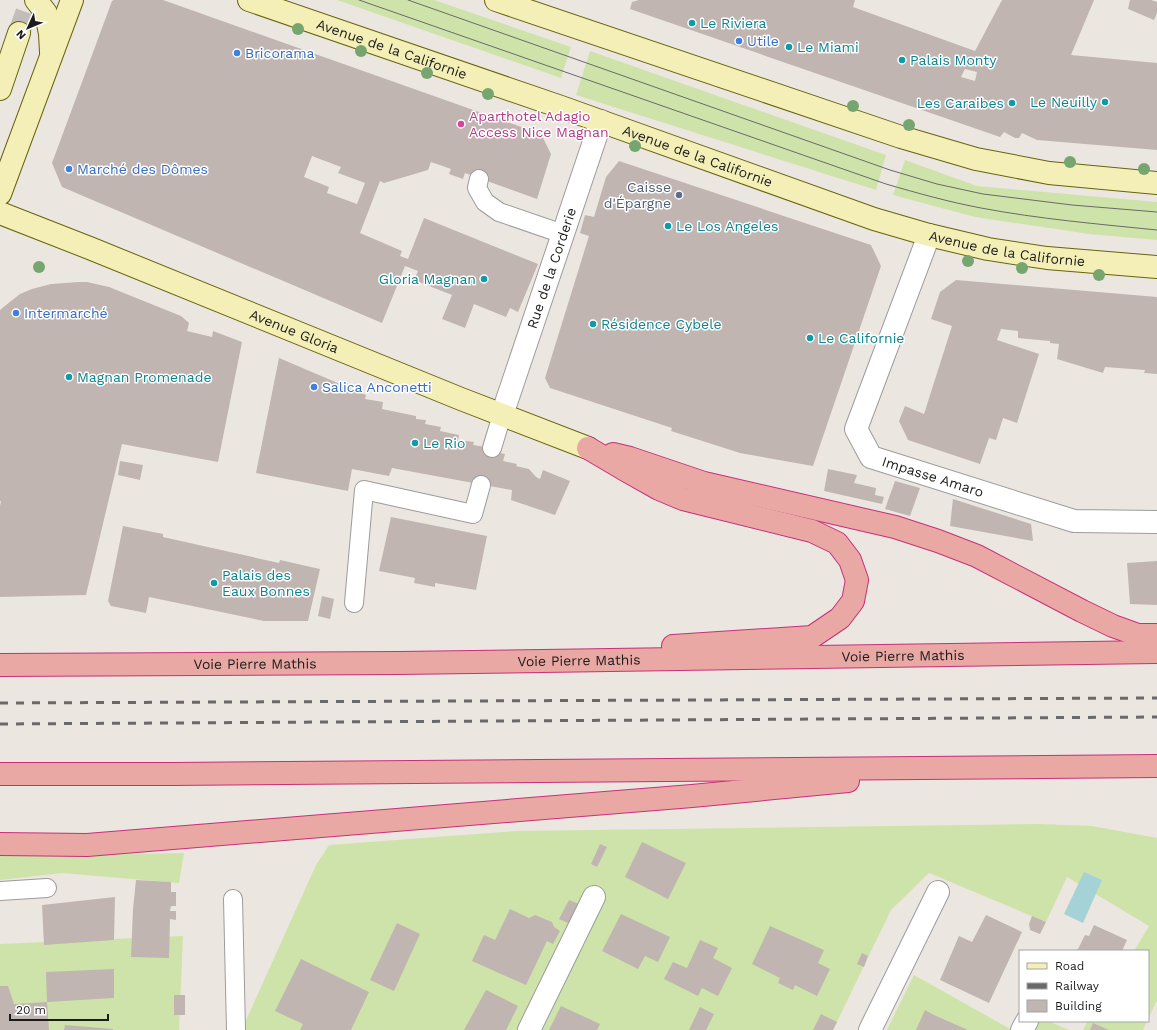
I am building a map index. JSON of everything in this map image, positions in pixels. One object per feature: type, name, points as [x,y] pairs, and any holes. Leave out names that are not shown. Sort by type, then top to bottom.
[{"type":"highway","points":[[588,448],[630,458],[704,483],[895,526],[977,556],[1113,626],[1138,635],[1157,635]]},
{"type":"highway","points":[[399,664],[812,637],[840,618],[853,601],[857,580],[850,560],[837,544],[812,531],[683,499],[659,489],[627,472],[588,448]]},
{"type":"highway","name":"Voie Pierre Mathis","points":[[0,665],[399,664],[1157,652]]},
{"type":"highway","points":[[0,774],[181,774],[1157,766]]},
{"type":"highway","points":[[0,844],[87,845],[692,796],[1006,767]]},
{"type":"main road","points":[[36,0],[46,14],[50,34],[51,57]]},
{"type":"main road","points":[[0,194],[72,0]]},
{"type":"main road","name":"Avenue de la Californie","points":[[249,0],[601,121],[874,218],[929,235],[988,249],[1048,258],[1157,267]]},
{"type":"main road","points":[[496,0],[901,137],[976,159],[1049,173],[1157,183]]},
{"type":"main road","points":[[0,89],[19,33]]},
{"type":"main road","name":"Avenue Gloria","points":[[0,213],[424,384],[588,448]]},
{"type":"street","name":"Rue de la Corderie","points":[[502,415],[601,121]]},
{"type":"street","name":"Impasse Amaro","points":[[929,235],[856,429],[870,457],[1074,521],[1157,522]]},
{"type":"street","points":[[870,1030],[938,892]]},
{"type":"street","points":[[529,1030],[594,897]]},
{"type":"lane","points":[[479,178],[477,188],[485,202],[499,212],[564,234]]},
{"type":"lane","points":[[492,448],[502,415]]},
{"type":"lane","points":[[354,603],[364,490],[472,514],[481,485]]},
{"type":"lane","points":[[0,891],[47,888]]},
{"type":"lane","points":[[233,900],[236,1030]]},
{"type":"green space","points":[[337,0],[434,0],[571,47],[561,78]]},
{"type":"green space","points":[[590,51],[886,155],[876,190],[576,95]]},
{"type":"green space","points":[[905,160],[977,186],[1157,202],[1157,240],[1089,234],[975,217],[893,195]]},
{"type":"green space","points":[[1040,824],[1092,826],[1157,838],[1157,1000],[1149,1017],[1149,950],[1135,950],[1149,926],[1067,877],[1046,922],[929,873],[891,910],[833,1030],[244,1030],[243,1027],[316,865],[329,845],[516,831]]},
{"type":"green space","points":[[184,853],[179,883],[62,873],[0,880],[0,856]]},
{"type":"green space","points":[[183,936],[179,1030],[0,1030],[0,944]]},
{"type":"green space","points":[[914,975],[1012,1030],[887,1030]]},
{"type":"green space","points":[[1038,1022],[1050,1022],[1069,1030],[1034,1030]]},
{"type":"green space","points":[[1087,1022],[1147,1022],[1143,1030],[1083,1030]]},
{"type":"water","points":[[1084,872],[1102,880],[1083,923],[1064,914]]},
{"type":"building","points":[[163,0],[541,134],[551,154],[537,199],[465,173],[463,179],[449,174],[451,169],[431,162],[428,170],[384,183],[380,181],[360,233],[402,251],[400,256],[408,259],[424,218],[538,264],[518,312],[510,308],[506,317],[474,304],[465,328],[442,319],[452,295],[414,280],[418,271],[405,266],[382,323],[62,187],[52,163],[112,1]],"holes":[[[312,156],[341,167],[338,173],[365,183],[357,204],[327,193],[329,187],[304,177]]]},
{"type":"building","points":[[639,0],[855,0],[853,7],[975,51],[1002,0],[1094,0],[1071,55],[1157,63],[1157,150],[1037,140],[1022,133],[1019,138],[1015,138],[1004,132],[1000,137],[630,9],[632,2]],"holes":[[[965,69],[977,72],[975,81],[961,77]]]},
{"type":"building","points":[[1130,0],[1151,0],[1157,2],[1157,13],[1154,20],[1128,9]]},
{"type":"building","points":[[619,161],[871,245],[881,266],[813,466],[740,453],[671,431],[672,428],[550,388],[545,378],[589,236],[580,233],[585,215],[594,217],[606,177]]},
{"type":"building","points":[[956,280],[1157,297],[1157,374],[1144,373],[1145,370],[1105,367],[1103,373],[1057,359],[1059,344],[1050,343],[1050,341],[1018,338],[1018,331],[1001,329],[997,340],[1039,354],[1017,423],[1003,418],[996,440],[989,438],[980,464],[908,440],[899,421],[905,406],[924,414],[952,326],[931,319],[940,292]]},
{"type":"building","name":"Magnan Promenade","points":[[87,282],[109,287],[181,316],[189,323],[187,331],[212,337],[213,331],[242,342],[218,462],[122,444],[86,595],[0,597],[0,310],[20,294],[32,289],[51,284]]},
{"type":"building","points":[[279,358],[366,395],[365,399],[383,402],[382,409],[416,416],[416,419],[426,420],[425,424],[441,427],[440,431],[459,435],[458,440],[474,442],[473,445],[492,448],[492,451],[505,454],[503,461],[517,464],[516,466],[529,469],[536,477],[540,479],[543,470],[570,481],[555,515],[511,500],[512,490],[392,468],[389,476],[352,469],[348,491],[256,473]]},
{"type":"building","points":[[120,461],[143,465],[140,480],[118,475]]},
{"type":"building","points":[[828,469],[857,475],[854,483],[876,488],[875,495],[884,497],[882,504],[824,491]]},
{"type":"building","points":[[895,481],[920,488],[910,516],[885,509]]},
{"type":"building","points":[[953,499],[1031,524],[1033,541],[950,526]]},
{"type":"building","points":[[391,517],[487,536],[476,590],[435,583],[435,587],[414,583],[415,578],[379,571]]},
{"type":"building","name":"Palais des Eaux Bonnes","points":[[123,526],[163,534],[163,537],[279,563],[280,560],[320,569],[308,621],[264,621],[149,597],[146,613],[111,606],[108,601]]},
{"type":"building","points":[[1157,561],[1157,605],[1130,604],[1127,563]]},
{"type":"building","points":[[322,596],[334,599],[330,619],[318,616]]},
{"type":"building","points":[[642,842],[686,863],[668,899],[625,877]]},
{"type":"building","points":[[600,844],[607,847],[597,867],[591,864]]},
{"type":"building","points":[[136,880],[171,882],[171,892],[176,892],[176,906],[171,906],[170,911],[176,911],[176,920],[170,919],[169,958],[131,957]]},
{"type":"building","points":[[115,897],[114,940],[44,945],[42,905]]},
{"type":"building","points":[[569,900],[579,904],[570,924],[559,919]]},
{"type":"building","points":[[510,909],[529,918],[535,915],[552,922],[554,927],[560,931],[553,944],[547,941],[526,985],[472,961],[484,935],[495,940]]},
{"type":"building","points":[[621,914],[670,937],[658,962],[645,956],[638,969],[602,951]]},
{"type":"building","points":[[986,915],[1022,932],[989,1003],[940,980],[959,936],[972,942]]},
{"type":"building","points":[[1032,916],[1046,922],[1040,934],[1030,930],[1029,924]]},
{"type":"building","points":[[397,923],[420,934],[394,991],[370,980]]},
{"type":"building","points":[[1094,925],[1127,940],[1122,950],[1078,950],[1085,935],[1089,936]]},
{"type":"building","points":[[770,926],[824,950],[818,963],[830,969],[817,996],[795,985],[793,990],[778,983],[780,978],[752,964]]},
{"type":"building","points":[[700,940],[718,948],[713,958],[732,968],[718,996],[702,988],[698,996],[664,979],[673,962],[687,968]]},
{"type":"building","points":[[862,953],[868,956],[864,967],[857,964]]},
{"type":"building","points":[[301,959],[369,992],[351,1030],[300,1030],[303,1024],[275,1011]]},
{"type":"building","points":[[114,969],[114,998],[47,1002],[46,972]]},
{"type":"building","points":[[0,986],[8,986],[14,1004],[47,1002],[49,1030],[0,1030]]},
{"type":"building","points":[[486,990],[518,1006],[506,1030],[464,1030]]},
{"type":"building","points":[[174,995],[185,995],[185,1015],[174,1015]]},
{"type":"building","points":[[561,1006],[600,1024],[597,1030],[549,1030]]},
{"type":"building","points":[[700,1007],[714,1014],[706,1030],[689,1030]]},
{"type":"building","points":[[925,1010],[934,1015],[968,1030],[916,1030]]},
{"type":"building","points":[[821,1014],[837,1022],[833,1030],[813,1030]]},
{"type":"building","points":[[1093,1023],[1109,1030],[1090,1030]]},
{"type":"building","points":[[65,1025],[113,1029],[113,1030],[64,1030]]},
{"type":"tunnel","points":[[19,33],[31,0]]},
{"type":"tram line","points":[[359,0],[886,184],[957,203],[1003,212],[1069,221],[1157,230]]},
{"type":"tram line","points":[[408,0],[890,170],[937,184],[983,194],[1072,205],[1157,212]]},
{"type":"railway","points":[[0,703],[1157,698]]},
{"type":"railway","points":[[0,724],[1157,717]]},
{"type":"place","name":"Le Riviera","points":[[692,23]]},
{"type":"place","name":"Utile","points":[[739,41]]},
{"type":"place","name":"Le Miami","points":[[789,47]]},
{"type":"place","name":"Bricorama","points":[[237,53]]},
{"type":"place","name":"Palais Monty","points":[[902,60]]},
{"type":"place","name":"Le Neuilly","points":[[1105,102]]},
{"type":"place","name":"Les Caraibes","points":[[1012,103]]},
{"type":"place","name":"Aparthotel Adagio Access Nice Magnan","points":[[461,124]]},
{"type":"place","name":"Marché des Dômes","points":[[69,169]]},
{"type":"place","name":"Caisse d'Épargne","points":[[679,195]]},
{"type":"place","name":"Le Los Angeles","points":[[668,226]]},
{"type":"place","name":"Gloria Magnan","points":[[484,279]]},
{"type":"place","name":"Intermarché","points":[[16,313]]},
{"type":"place","name":"Résidence Cybele","points":[[593,324]]},
{"type":"place","name":"Le Californie","points":[[810,338]]},
{"type":"place","name":"Magnan Promenade","points":[[69,377]]},
{"type":"place","name":"Salica Anconetti","points":[[314,387]]},
{"type":"place","name":"Le Rio","points":[[415,443]]},
{"type":"place","name":"Palais des Eaux Bonnes","points":[[214,583]]}]
